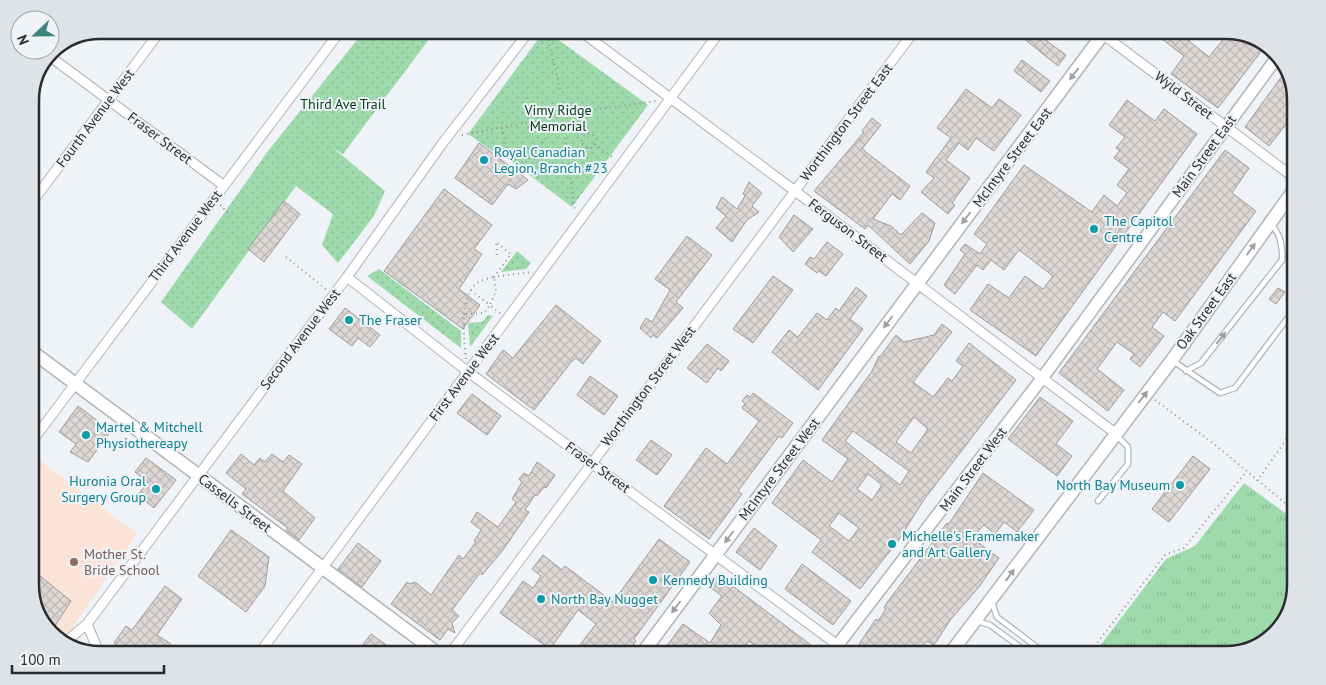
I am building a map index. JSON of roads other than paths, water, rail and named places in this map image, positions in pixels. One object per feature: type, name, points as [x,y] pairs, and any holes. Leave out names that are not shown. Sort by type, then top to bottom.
[{"type":"main road","name":"McIntyre Street East","points":[[917,283],[1097,39]]},
{"type":"main road","name":"Oak Street East","points":[[956,646],[1172,360],[1287,199]]},
{"type":"main road","name":"McIntyre Street West","points":[[648,646],[917,283]]},
{"type":"main road","name":"Cassells Street","points":[[39,357],[428,646]]},
{"type":"street","name":"Fourth Avenue West","points":[[39,193],[153,39]]},
{"type":"street","name":"Third Avenue West","points":[[39,432],[334,39]]},
{"type":"street","name":"Second Avenue West","points":[[70,638],[87,624],[347,277],[448,137],[523,39]]},
{"type":"street","name":"Ferguson Street","points":[[591,39],[1115,433]]},
{"type":"street","name":"First Avenue West","points":[[265,646],[714,39]]},
{"type":"street","name":"Worthington Street East","points":[[795,191],[908,39]]},
{"type":"street","name":"Wyld Street","points":[[1111,39],[1287,172]]},
{"type":"street","name":"Fraser Street","points":[[55,60],[223,185]]},
{"type":"street","name":"Main Street East","points":[[1043,377],[1274,62]]},
{"type":"street","name":"Worthington Street West","points":[[456,646],[795,191]]},
{"type":"street","name":"Fraser Street","points":[[347,277],[467,371],[841,646]]},
{"type":"street","name":"Main Street West","points":[[838,644],[1043,377]]},
{"type":"street","points":[[87,624],[96,646]]},
{"type":"lane","points":[[1186,371],[1202,363],[1282,260],[1283,251],[1276,229],[1269,223]]},
{"type":"lane","points":[[1172,360],[1220,393],[1235,388],[1287,320]]},
{"type":"lane","points":[[1098,502],[1128,464],[1130,456],[1128,447],[1115,433]]},
{"type":"lane","points":[[991,601],[997,617],[1035,646]]},
{"type":"lane","points":[[975,621],[990,625],[1019,646]]},
{"type":"place","name":"Royal Canadian Legion, Branch #23","points":[[484,160]]},
{"type":"place","name":"The Capitol Centre","points":[[1094,229]]},
{"type":"place","name":"The Fraser","points":[[349,320]]},
{"type":"place","name":"Martel & Mitchell Physiothereapy","points":[[86,435]]},
{"type":"place","name":"North Bay Museum","points":[[1180,485]]},
{"type":"place","name":"Huronia Oral Surgery Group","points":[[156,489]]},
{"type":"place","name":"Michelle's Framemaker and Art Gallery","points":[[892,544]]},
{"type":"place","name":"Mother St. Bride School","points":[[74,562]]},
{"type":"place","name":"Kennedy Building","points":[[653,580]]},
{"type":"place","name":"North Bay Nugget","points":[[541,599]]},
{"type":"park label","name":"Third Ave Trail","points":[[343,104]]},
{"type":"park label","name":"Vimy Ridge Memorial","points":[[558,118]]}]
